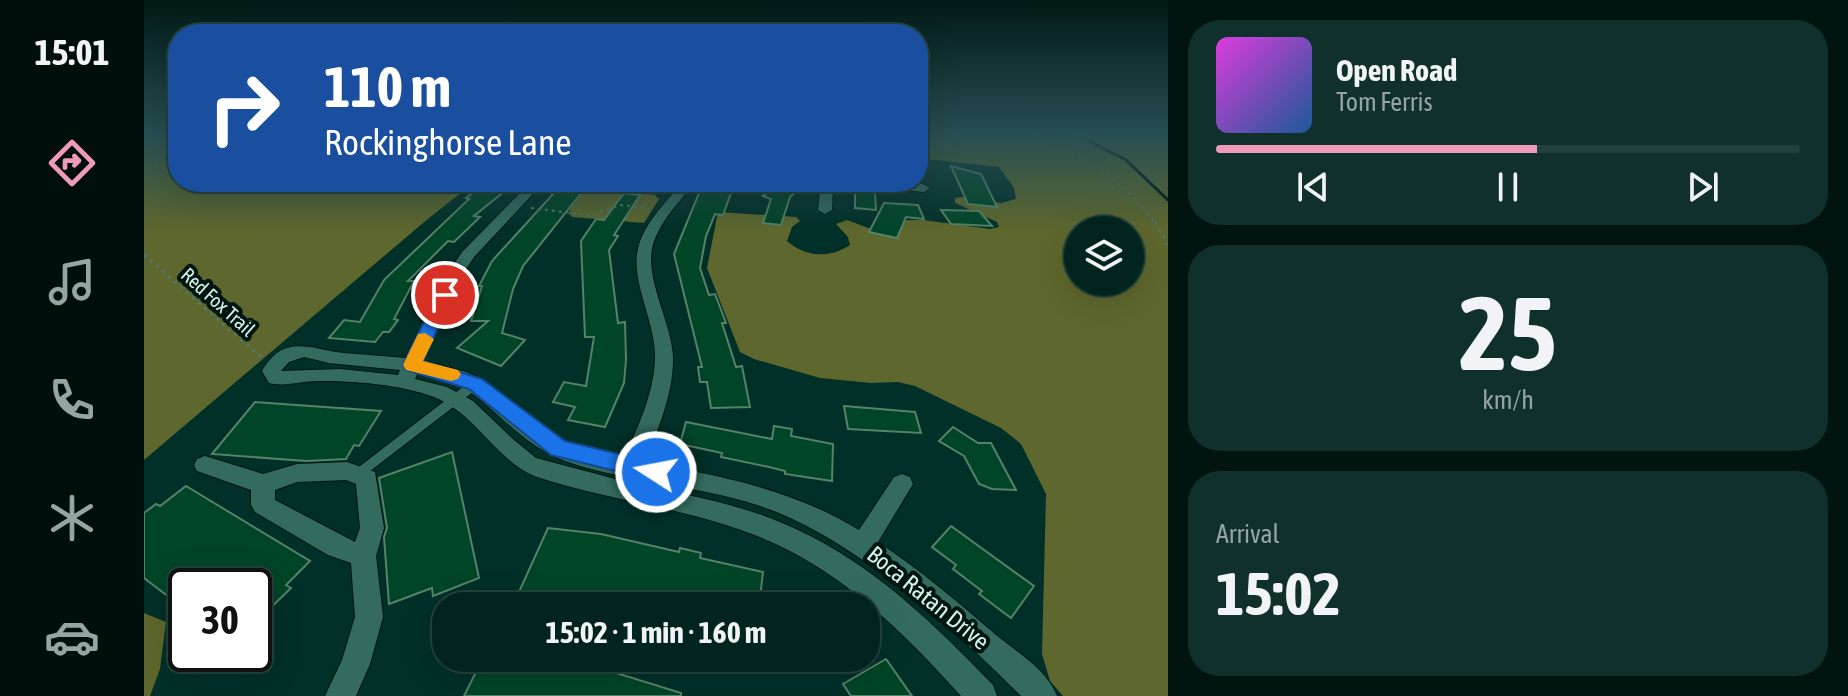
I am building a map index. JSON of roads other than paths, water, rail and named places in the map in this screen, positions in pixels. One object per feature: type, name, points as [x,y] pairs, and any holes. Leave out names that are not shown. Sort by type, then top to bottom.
[{"type":"street","points":[[408,374],[456,272],[468,254],[528,192]]},
{"type":"street","points":[[622,492],[657,404],[662,383],[663,344],[644,269],[643,253],[665,211],[681,192]]},
{"type":"street","points":[[825,210],[826,192]]},
{"type":"street","name":"Boca Ratan Drive","points":[[277,361],[291,353],[311,350],[325,357],[408,374],[450,374],[475,384],[558,449],[755,494],[796,510],[863,545],[927,592],[1042,696]]},
{"type":"street","name":"Boca Ratan Drive","points":[[408,374],[471,409],[505,447],[539,469],[753,524],[834,564],[899,612],[982,696]]},
{"type":"street","points":[[205,465],[263,484],[297,473],[358,474],[367,479],[372,528],[363,556],[369,617],[360,651],[340,696]]},
{"type":"street","points":[[263,484],[263,505],[337,547],[363,556]]},
{"type":"street","points":[[863,545],[902,484]]},
{"type":"lane","points":[[358,474],[475,384]]},
{"type":"waterway","points":[[1133,166],[1168,200]]}]
